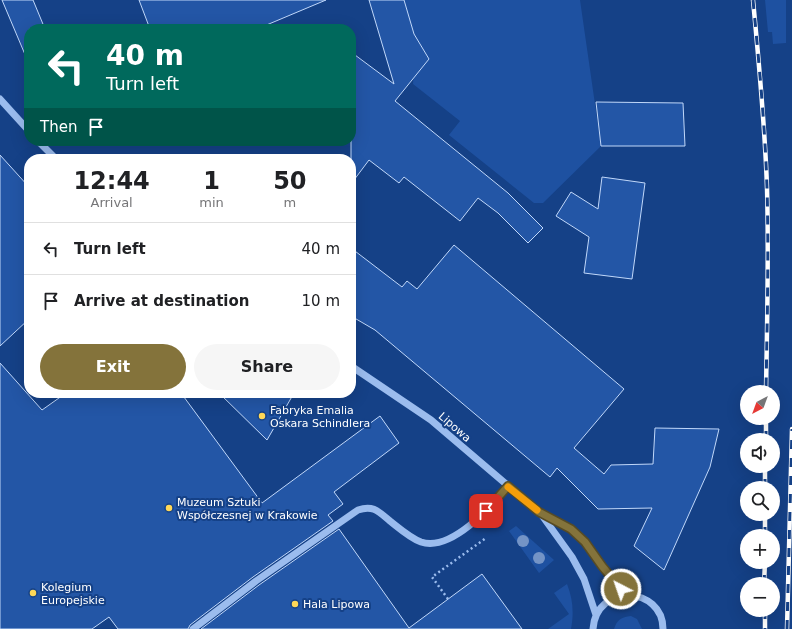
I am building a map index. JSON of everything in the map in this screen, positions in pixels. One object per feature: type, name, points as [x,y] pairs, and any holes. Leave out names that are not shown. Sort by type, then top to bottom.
[{"type":"street","points":[[0,99],[24,125]]},
{"type":"street","points":[[43,146],[51,154]]},
{"type":"street","name":"Lipowa","points":[[356,369],[431,420],[539,512],[571,529],[585,542],[602,566],[627,595]]},
{"type":"street","points":[[193,629],[256,581],[358,510],[367,507],[376,510],[421,542],[438,543],[453,537],[475,520],[495,502],[508,486]]},
{"type":"street","name":"Lipowa","points":[[539,512],[572,557],[584,579],[596,615]]},
{"type":"street","points":[[593,629],[596,615],[609,600],[617,596],[627,595],[637,596],[655,607],[660,616],[663,629]]},
{"type":"path","points":[[448,599],[432,577],[486,538]]},
{"type":"shaded area","points":[[404,0],[580,0],[601,146],[543,203],[534,203],[449,135],[460,121],[413,84],[416,42]]},
{"type":"shaded area","points":[[765,0],[786,0],[786,43],[773,44],[772,32],[768,32]]},
{"type":"shaded area","points":[[516,526],[554,560],[539,573],[509,531]]},
{"type":"shaded area","points":[[567,584],[571,595],[572,606],[571,629],[548,629],[569,614],[554,593]]},
{"type":"shaded area","points":[[631,616],[637,619],[642,629],[614,629],[620,620]]},
{"type":"building","points":[[2,0],[33,0],[43,24],[24,24],[24,52]]},
{"type":"building","points":[[139,0],[326,0],[269,24],[148,24]]},
{"type":"building","points":[[369,0],[404,0],[414,34],[429,59],[395,101],[508,193],[543,228],[528,243],[498,213],[478,198],[460,221],[404,177],[399,183],[369,160],[356,177],[356,154],[351,154],[351,146],[356,146],[356,56],[394,84]]},
{"type":"building","points":[[596,102],[683,103],[685,146],[601,146]]},
{"type":"building","points":[[0,155],[24,181],[24,324],[0,346]]},
{"type":"building","points":[[602,177],[645,183],[632,279],[584,273],[589,237],[556,216],[571,192],[598,209]]},
{"type":"building","points":[[454,245],[624,389],[574,448],[604,474],[611,465],[653,464],[655,428],[719,429],[710,467],[664,570],[634,546],[652,508],[598,509],[557,468],[550,477],[375,330],[356,319],[356,252],[402,287],[407,281],[417,289]]},
{"type":"building","name":"Muzeum Sztuki Współczesnej w Krakowie","points":[[0,363],[24,390],[24,398],[31,398],[42,410],[59,398],[185,398],[262,503],[380,416],[399,443],[334,492],[343,504],[328,515],[333,521],[253,577],[190,625],[188,629],[118,629],[109,617],[92,629],[0,629]]},
{"type":"building","name":"Fabryka Emalia Oskara Schindlera","points":[[224,398],[291,398],[267,440]]},
{"type":"building","points":[[339,529],[409,628],[482,574],[522,629],[201,629],[259,585]]},
{"type":"railway","points":[[753,0],[760,71],[767,188],[768,264],[766,385]]},
{"type":"railway","points":[[766,425],[766,433]]},
{"type":"railway","points":[[787,629],[792,429]]},
{"type":"railway","points":[[765,473],[765,481]]},
{"type":"railway","points":[[765,521],[765,529]]},
{"type":"railway","points":[[764,577],[765,569]]},
{"type":"railway","points":[[765,617],[765,629]]},
{"type":"slow traffic","points":[[508,487],[537,510]]},
{"type":"place","name":"Fabryka Emalia Oskara Schindlera","points":[[262,416]]},
{"type":"place","name":"Muzeum Sztuki Współczesnej w Krakowie","points":[[169,508]]},
{"type":"place","name":"Kolegium Europejskie","points":[[33,593]]},
{"type":"place","name":"Hala Lipowa","points":[[295,604]]},
{"type":"route","points":[[486,511],[508,486],[539,512],[571,529],[585,542],[621,589]]}]
